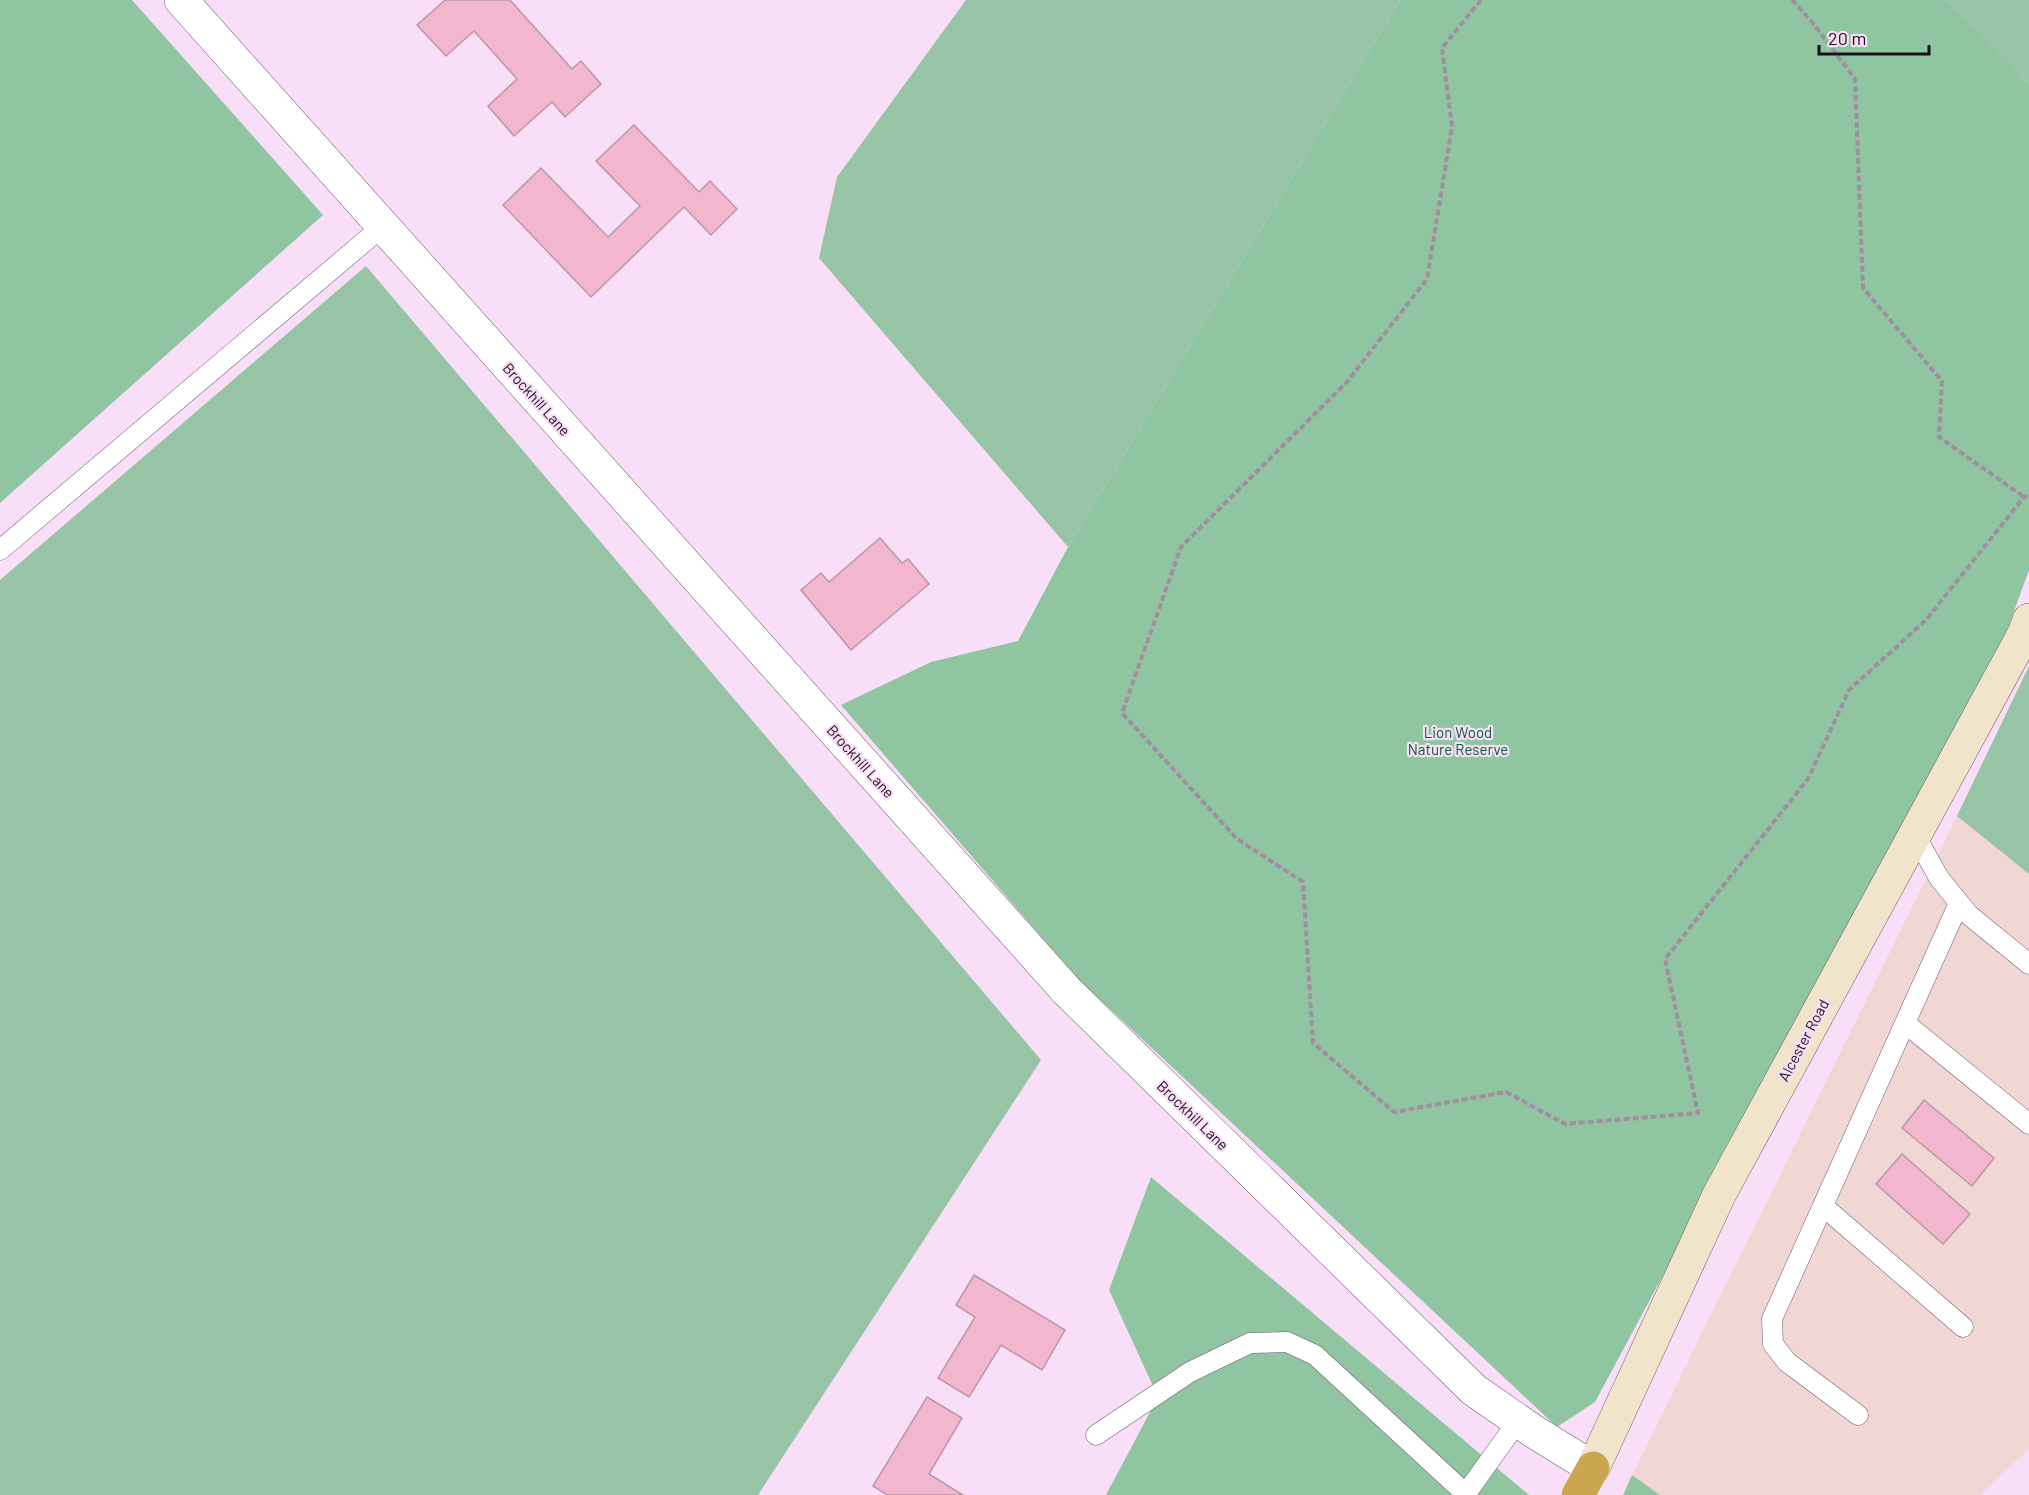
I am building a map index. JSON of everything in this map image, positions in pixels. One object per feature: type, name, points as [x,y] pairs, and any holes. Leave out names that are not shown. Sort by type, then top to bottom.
[{"type":"street","name":"Brockhill Lane","points":[[181,0],[1066,990],[1474,1390],[1518,1421],[1586,1482]]},
{"type":"street","name":"Alcester Road","points":[[1586,1482],[1719,1195],[2024,634],[2029,620]]},
{"type":"lane","points":[[0,550],[383,226]]},
{"type":"lane","points":[[1915,835],[1939,878],[1969,915],[2029,964]]},
{"type":"lane","points":[[1858,1415],[1787,1362],[1773,1344],[1772,1319],[1959,903]]},
{"type":"lane","points":[[1905,1023],[2029,1124]]},
{"type":"lane","points":[[1823,1206],[1963,1327]]},
{"type":"lane","points":[[1096,1435],[1190,1372],[1250,1343],[1287,1342],[1315,1355],[1465,1495],[1518,1421]]},
{"type":"path","points":[[1481,0],[1442,48],[1452,127],[1427,279],[1347,382],[1181,547],[1122,713],[1237,839],[1303,882],[1313,1043],[1394,1112],[1506,1092],[1565,1124],[1698,1113],[1665,959],[1808,779],[1849,690],[1926,620],[2027,496],[1939,437],[1942,381],[1863,288],[1855,79],[1812,22],[1792,0]]},
{"type":"shaded area","points":[[1957,816],[2029,874],[2029,1449],[1980,1495],[1660,1495],[1632,1475]]},
{"type":"green space","points":[[0,0],[132,0],[323,215],[0,503]]},
{"type":"green space","points":[[966,0],[1400,0],[1068,547],[819,258],[837,177]]},
{"type":"green space","name":"Lion Wood Nature Reserve","points":[[1400,0],[1946,0],[2029,84],[2029,570],[2002,644],[1595,1402],[1557,1427],[1077,978],[841,705],[931,662],[1018,641],[1068,547]]},
{"type":"green space","points":[[1946,0],[2029,0],[2029,84]]},
{"type":"green space","points":[[366,266],[1041,1060],[758,1495],[0,1495],[0,580]]},
{"type":"green space","points":[[2029,666],[2029,874],[1957,816]]},
{"type":"green space","points":[[1151,1177],[1529,1495],[1106,1495],[1158,1397],[1109,1290]]},
{"type":"green space","points":[[1632,1475],[1660,1495],[1623,1495]]},
{"type":"building","points":[[445,0],[510,0],[572,69],[581,61],[601,84],[565,117],[552,102],[514,136],[488,106],[517,79],[474,31],[446,56],[417,25]]},
{"type":"building","points":[[634,125],[699,192],[710,181],[737,209],[711,235],[684,207],[591,297],[503,205],[541,168],[608,237],[640,206],[596,161]]},
{"type":"building","points":[[880,538],[902,563],[908,559],[929,584],[851,650],[801,590],[821,573],[829,582]]},
{"type":"building","points":[[1924,1100],[1994,1158],[1972,1186],[1902,1128]]},
{"type":"building","points":[[1902,1154],[1970,1214],[1943,1244],[1876,1184]]},
{"type":"building","points":[[974,1275],[1065,1330],[1042,1370],[1001,1345],[969,1397],[938,1378],[975,1317],[956,1305]]},
{"type":"building","points":[[927,1397],[962,1418],[929,1474],[963,1495],[887,1495],[873,1486]]}]
